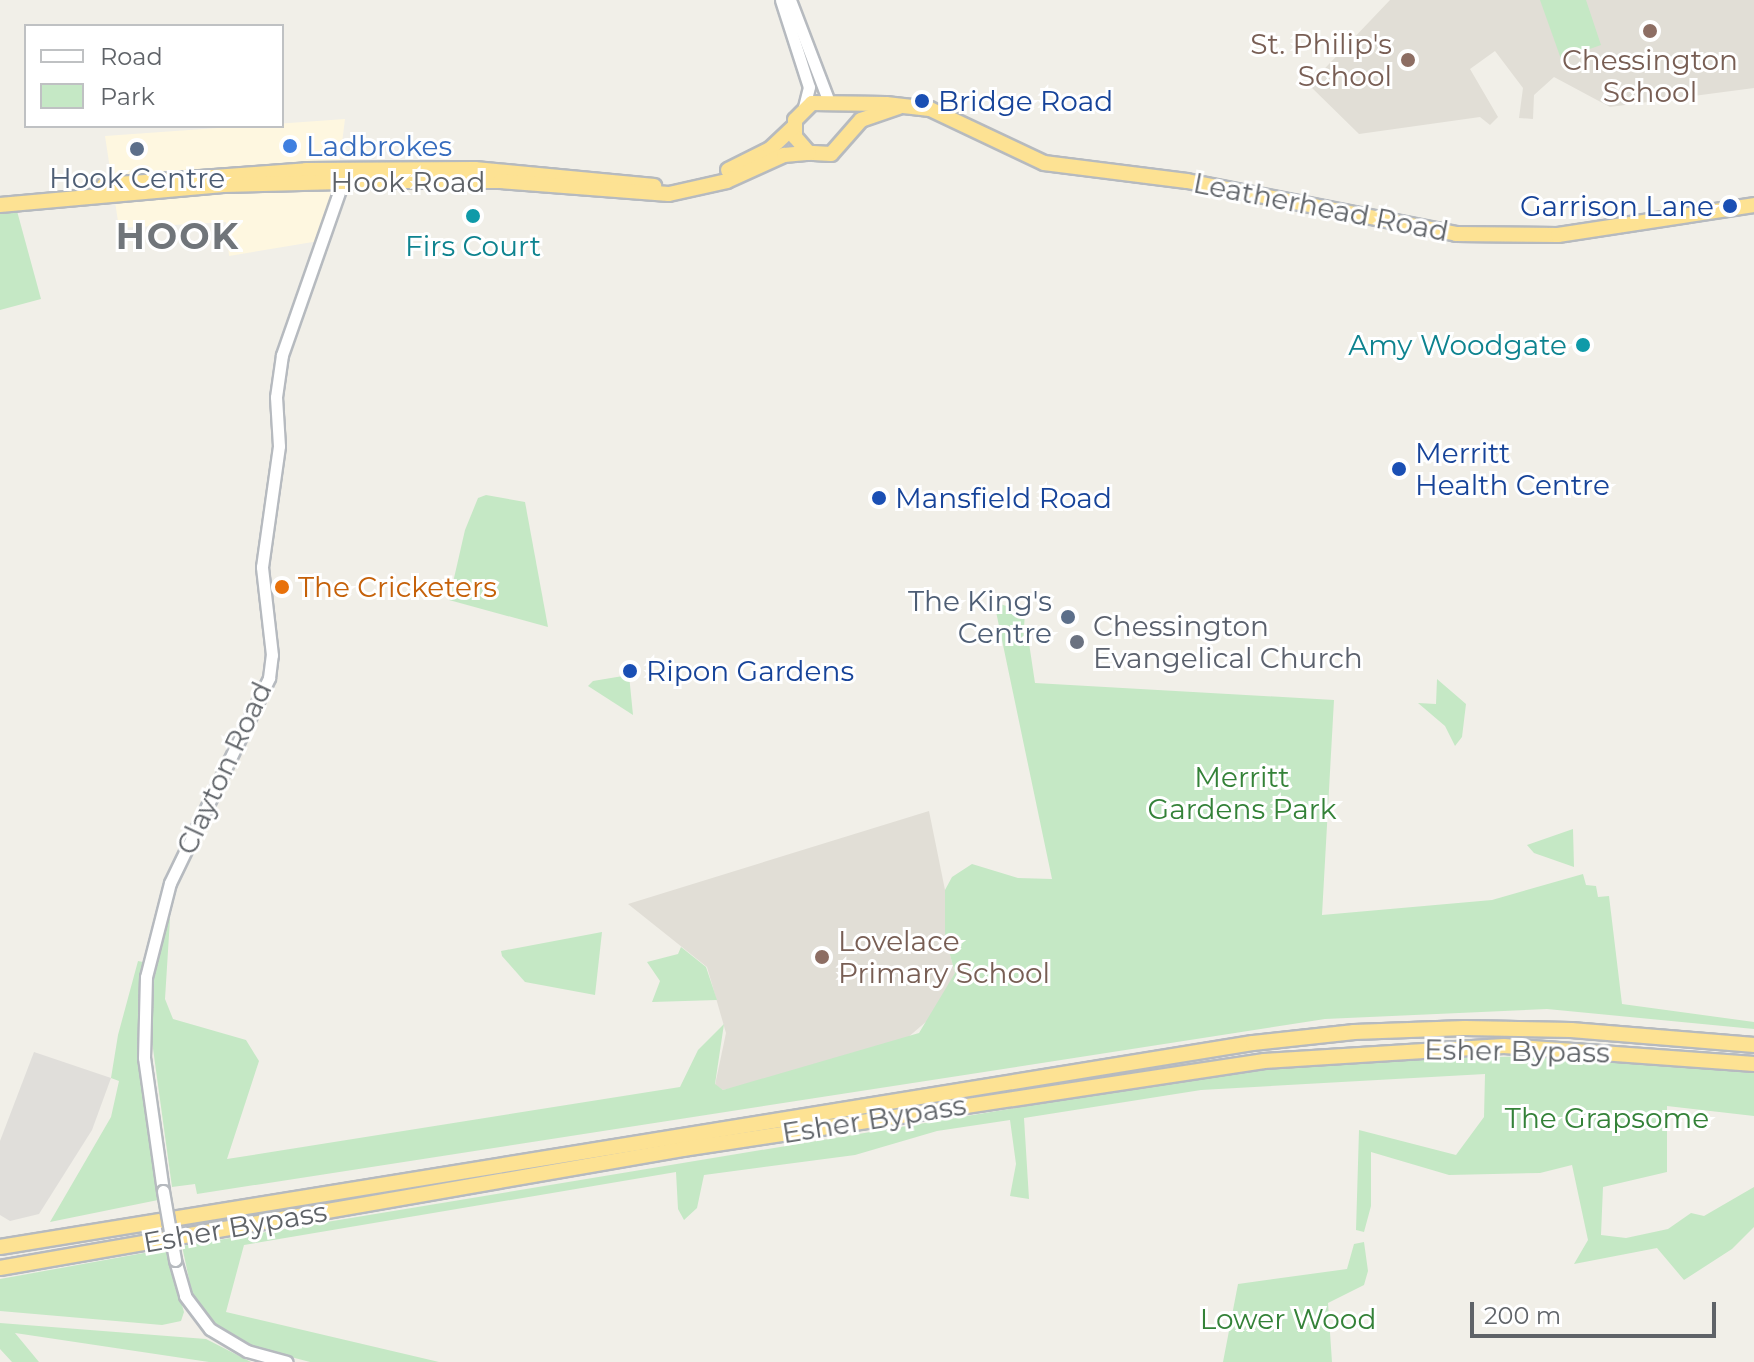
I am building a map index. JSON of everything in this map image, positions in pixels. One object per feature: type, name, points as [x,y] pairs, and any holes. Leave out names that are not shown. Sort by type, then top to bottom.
[{"type":"highway","points":[[847,136],[847,120],[830,103],[804,107],[794,127],[801,147],[809,153],[831,154],[847,136],[861,120],[899,107]]},
{"type":"highway","name":"Leatherhead Road","points":[[830,103],[899,107],[944,114],[1050,165],[1180,180],[1456,234],[1558,235],[1754,205]]},
{"type":"highway","name":"Hook Road","points":[[0,205],[344,176],[475,169],[675,184],[737,166],[770,149],[794,127]]},
{"type":"highway","name":"Hook Road","points":[[0,196],[192,176],[462,180],[669,194],[727,181],[784,155],[809,153]]},
{"type":"highway","name":"Esher Bypass","points":[[0,1247],[1253,1043],[1354,1032],[1465,1028],[1571,1030],[1754,1045]]},
{"type":"highway","name":"Esher Bypass","points":[[0,1268],[683,1149],[1264,1061],[1504,1046],[1754,1064]]},
{"type":"street","points":[[781,0],[809,87],[804,107]]},
{"type":"street","points":[[790,0],[816,80],[830,103]]},
{"type":"street","name":"Clayton Road","points":[[287,1362],[237,1347],[200,1319],[185,1296],[175,1260],[163,1191],[144,1058],[146,977],[170,883],[269,678],[272,655],[262,567],[279,446],[276,397],[282,355],[336,191],[344,176]]},
{"type":"shaded area","points":[[1390,0],[1754,0],[1754,88],[1610,107],[1554,77],[1534,95],[1533,119],[1519,118],[1523,88],[1495,51],[1470,69],[1498,117],[1490,125],[1480,117],[1359,134],[1309,85]]},
{"type":"shaded area","points":[[345,119],[336,191],[319,241],[229,256],[226,222],[119,228],[105,136],[218,128],[284,128],[284,123]]},
{"type":"shaded area","name":"Lovelace Primary School","points":[[929,811],[945,890],[945,937],[955,973],[935,1014],[906,1039],[756,1083],[723,1090],[715,1085],[726,1033],[707,967],[628,904]]},
{"type":"shaded area","points":[[34,1052],[111,1078],[92,1130],[39,1214],[10,1221],[0,1215],[0,1141]]},
{"type":"green space","points":[[1540,0],[1586,0],[1601,45],[1561,59]]},
{"type":"green space","points":[[17,211],[41,299],[0,310],[0,213]]},
{"type":"green space","points":[[486,495],[525,502],[548,627],[449,600],[465,530],[478,498]]},
{"type":"green space","name":"Merritt Gardens Park","points":[[994,602],[1025,612],[1023,643],[1029,643],[1035,683],[1334,700],[1322,915],[1492,900],[1583,874],[1586,885],[1596,886],[1598,897],[1609,896],[1622,1004],[1754,1022],[1754,1029],[1547,1009],[1325,1019],[197,1194],[195,1184],[172,1187],[151,1034],[151,985],[165,918],[170,919],[165,999],[173,1019],[246,1040],[259,1061],[227,1159],[680,1087],[698,1050],[724,1024],[715,1084],[723,1090],[919,1033],[955,973],[945,937],[945,890],[952,877],[972,864],[1018,878],[1052,879]]},
{"type":"green space","points":[[629,675],[633,715],[588,686],[593,681]]},
{"type":"green space","points":[[1437,679],[1466,704],[1462,737],[1455,746],[1445,726],[1418,703],[1436,704]]},
{"type":"green space","points":[[1573,829],[1574,867],[1534,853],[1527,845]]},
{"type":"green space","points":[[602,932],[595,995],[525,982],[502,956],[501,951]]},
{"type":"green space","points":[[681,947],[706,967],[717,1000],[652,1002],[660,981],[647,962],[678,954]]},
{"type":"green space","points":[[138,961],[143,962],[139,1068],[158,1200],[50,1222],[111,1117],[119,1081],[111,1078],[118,1035]]},
{"type":"green space","name":"The Grapsome","points":[[1538,1056],[1754,1073],[1754,1116],[1667,1106],[1667,1172],[1603,1187],[1601,1235],[1626,1238],[1668,1229],[1691,1213],[1704,1216],[1754,1187],[1754,1227],[1732,1249],[1684,1280],[1657,1248],[1574,1264],[1588,1240],[1572,1165],[1540,1173],[1449,1175],[1371,1152],[1371,1206],[1364,1232],[1356,1230],[1359,1130],[1456,1155],[1484,1117],[1485,1074],[1201,1090],[1024,1118],[1029,1199],[1010,1196],[1016,1164],[1010,1120],[937,1131],[855,1155],[704,1175],[697,1208],[684,1220],[678,1209],[676,1172],[244,1245],[226,1312],[439,1362],[310,1362],[242,1344],[210,1323],[193,1298],[182,1246],[1214,1075],[1349,1061]]},
{"type":"green space","name":"Lower Wood","points":[[1364,1242],[1368,1271],[1364,1285],[1328,1303],[1332,1362],[1223,1362],[1238,1284],[1347,1269],[1354,1244]]},
{"type":"green space","points":[[166,1249],[184,1312],[181,1321],[162,1325],[0,1311],[0,1279]]},
{"type":"green space","points":[[0,1323],[206,1339],[251,1362],[209,1362],[15,1333],[39,1362],[12,1362],[0,1349]]},
{"type":"place","name":"Chessington School","points":[[1650,31]]},
{"type":"place","name":"St. Philip's School","points":[[1408,60]]},
{"type":"place","name":"Bridge Road","points":[[922,101]]},
{"type":"place","name":"Ladbrokes","points":[[290,146]]},
{"type":"place","name":"Hook Centre","points":[[137,149]]},
{"type":"place","name":"Garrison Lane","points":[[1730,206]]},
{"type":"place","name":"Firs Court","points":[[473,216]]},
{"type":"place","name":"Amy Woodgate","points":[[1583,345]]},
{"type":"place","name":"Merritt Health Centre","points":[[1399,469]]},
{"type":"place","name":"Mansfield Road","points":[[879,498]]},
{"type":"place","name":"The Cricketers","points":[[282,587]]},
{"type":"place","name":"The King's Centre","points":[[1068,617]]},
{"type":"place","name":"Chessington Evangelical Church","points":[[1077,642]]},
{"type":"place","name":"Ripon Gardens","points":[[630,671]]},
{"type":"place","name":"Lovelace Primary School","points":[[822,957]]},
{"type":"district","name":"HOOK","points":[[178,237]]}]
